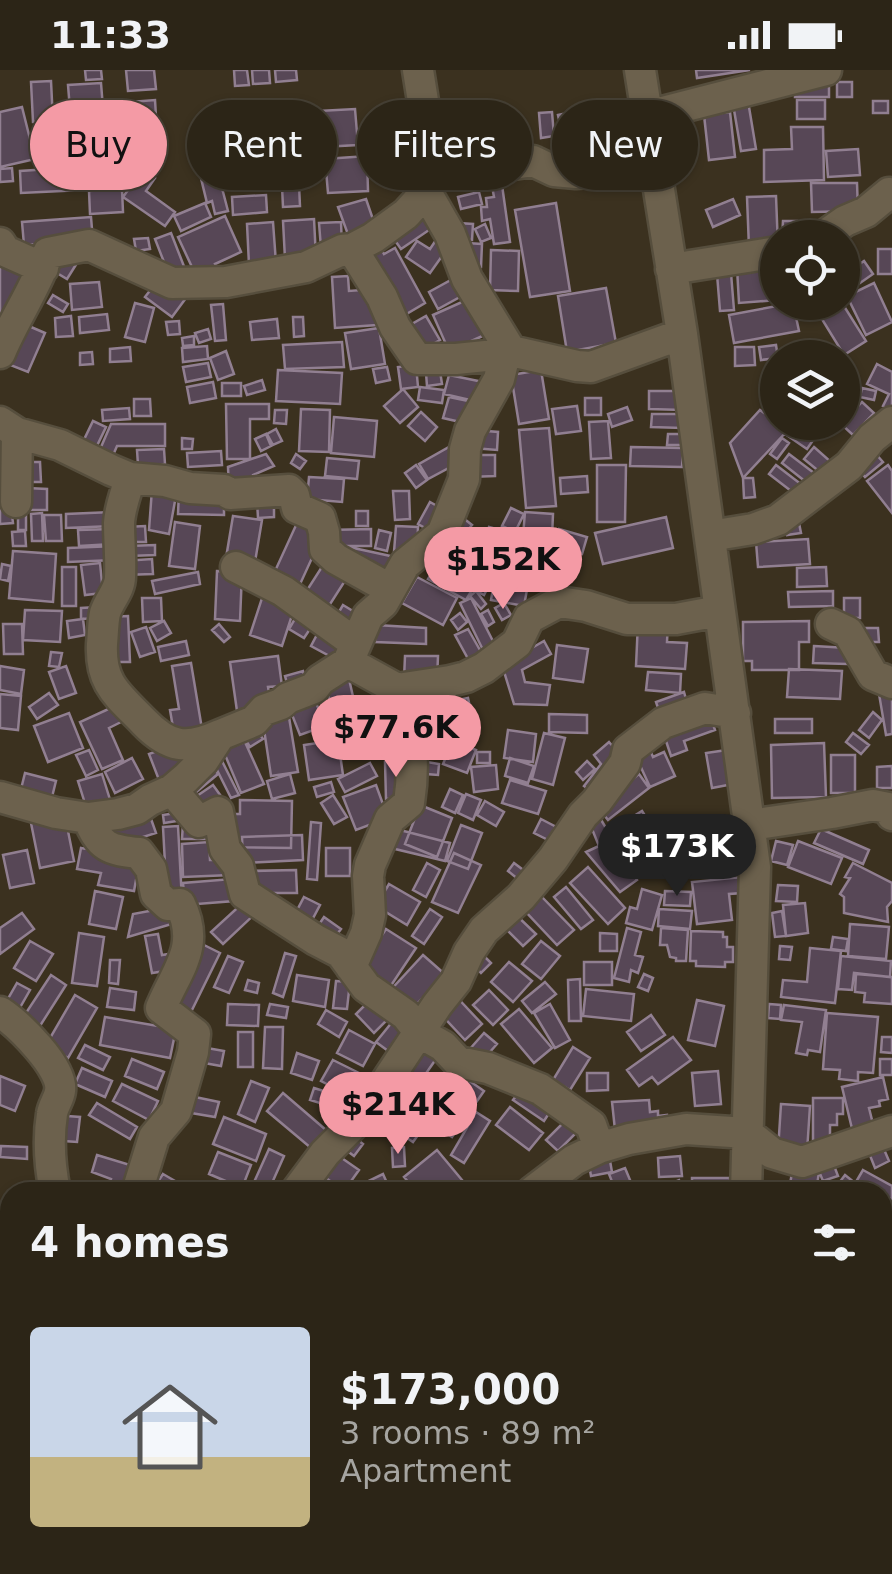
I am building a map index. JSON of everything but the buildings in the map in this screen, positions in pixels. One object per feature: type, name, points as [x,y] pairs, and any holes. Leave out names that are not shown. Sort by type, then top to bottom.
[{"type":"street","points":[[418,70],[421,100]]},
{"type":"street","points":[[640,70],[645,100]]},
{"type":"street","points":[[698,103],[826,70]]},
{"type":"street","points":[[0,353],[48,253],[88,245],[172,284],[226,282],[306,268],[352,249],[406,214],[425,190]]},
{"type":"street","points":[[130,478],[120,522],[120,583],[105,614],[102,659],[111,688],[159,737],[186,745],[200,744],[254,721],[264,710],[314,688],[352,653],[368,616],[383,603],[406,564],[442,534],[464,479],[470,432],[499,380],[508,352],[467,280],[432,190]]},
{"type":"street","points":[[659,190],[755,867],[746,1182]]},
{"type":"street","points":[[847,220],[866,212],[889,193]]},
{"type":"street","points":[[0,243],[6,252],[43,268]]},
{"type":"street","points":[[352,249],[417,360],[456,360],[508,352],[592,366],[682,334]]},
{"type":"street","points":[[672,269],[760,255]]},
{"type":"street","points":[[710,536],[753,529],[778,520],[849,466],[872,438],[892,422]]},
{"type":"street","points":[[16,502],[8,427],[60,445],[130,478],[224,490],[230,494],[289,490],[297,508],[320,518],[325,549],[390,589]]},
{"type":"street","points":[[236,567],[284,591],[398,689],[406,710],[411,738],[409,803],[390,819],[370,864],[370,915],[352,967]]},
{"type":"street","points":[[398,689],[450,681],[484,668],[517,643],[529,618],[559,602],[627,619],[676,619],[719,611]]},
{"type":"street","points":[[830,624],[848,632],[873,675],[892,684]]},
{"type":"street","points":[[304,1182],[366,1112],[437,1004],[456,982],[484,930],[521,897],[554,859],[626,763],[628,750],[664,723],[705,708],[735,713]]},
{"type":"street","points":[[0,797],[56,814],[88,818],[137,809],[172,790],[197,768],[220,735]]},
{"type":"street","points":[[172,790],[198,822],[218,812],[225,849],[238,866],[245,894],[341,954],[366,987],[406,1015],[420,1032],[443,1046],[458,1062],[488,1068],[540,1089],[592,1124],[598,1148]]},
{"type":"street","points":[[750,826],[874,804],[891,810]]},
{"type":"street","points":[[88,818],[96,840],[115,851],[138,852],[151,869],[156,894],[168,904],[180,904],[190,924],[183,964],[162,1008],[195,1034],[193,1052],[176,1111],[154,1136],[140,1182]]},
{"type":"street","points":[[0,1012],[16,1023],[58,1076],[61,1090],[52,1113],[50,1151],[54,1182]]},
{"type":"street","points":[[545,1182],[598,1148],[686,1128],[746,1132],[772,1153],[802,1162],[892,1131]]}]
